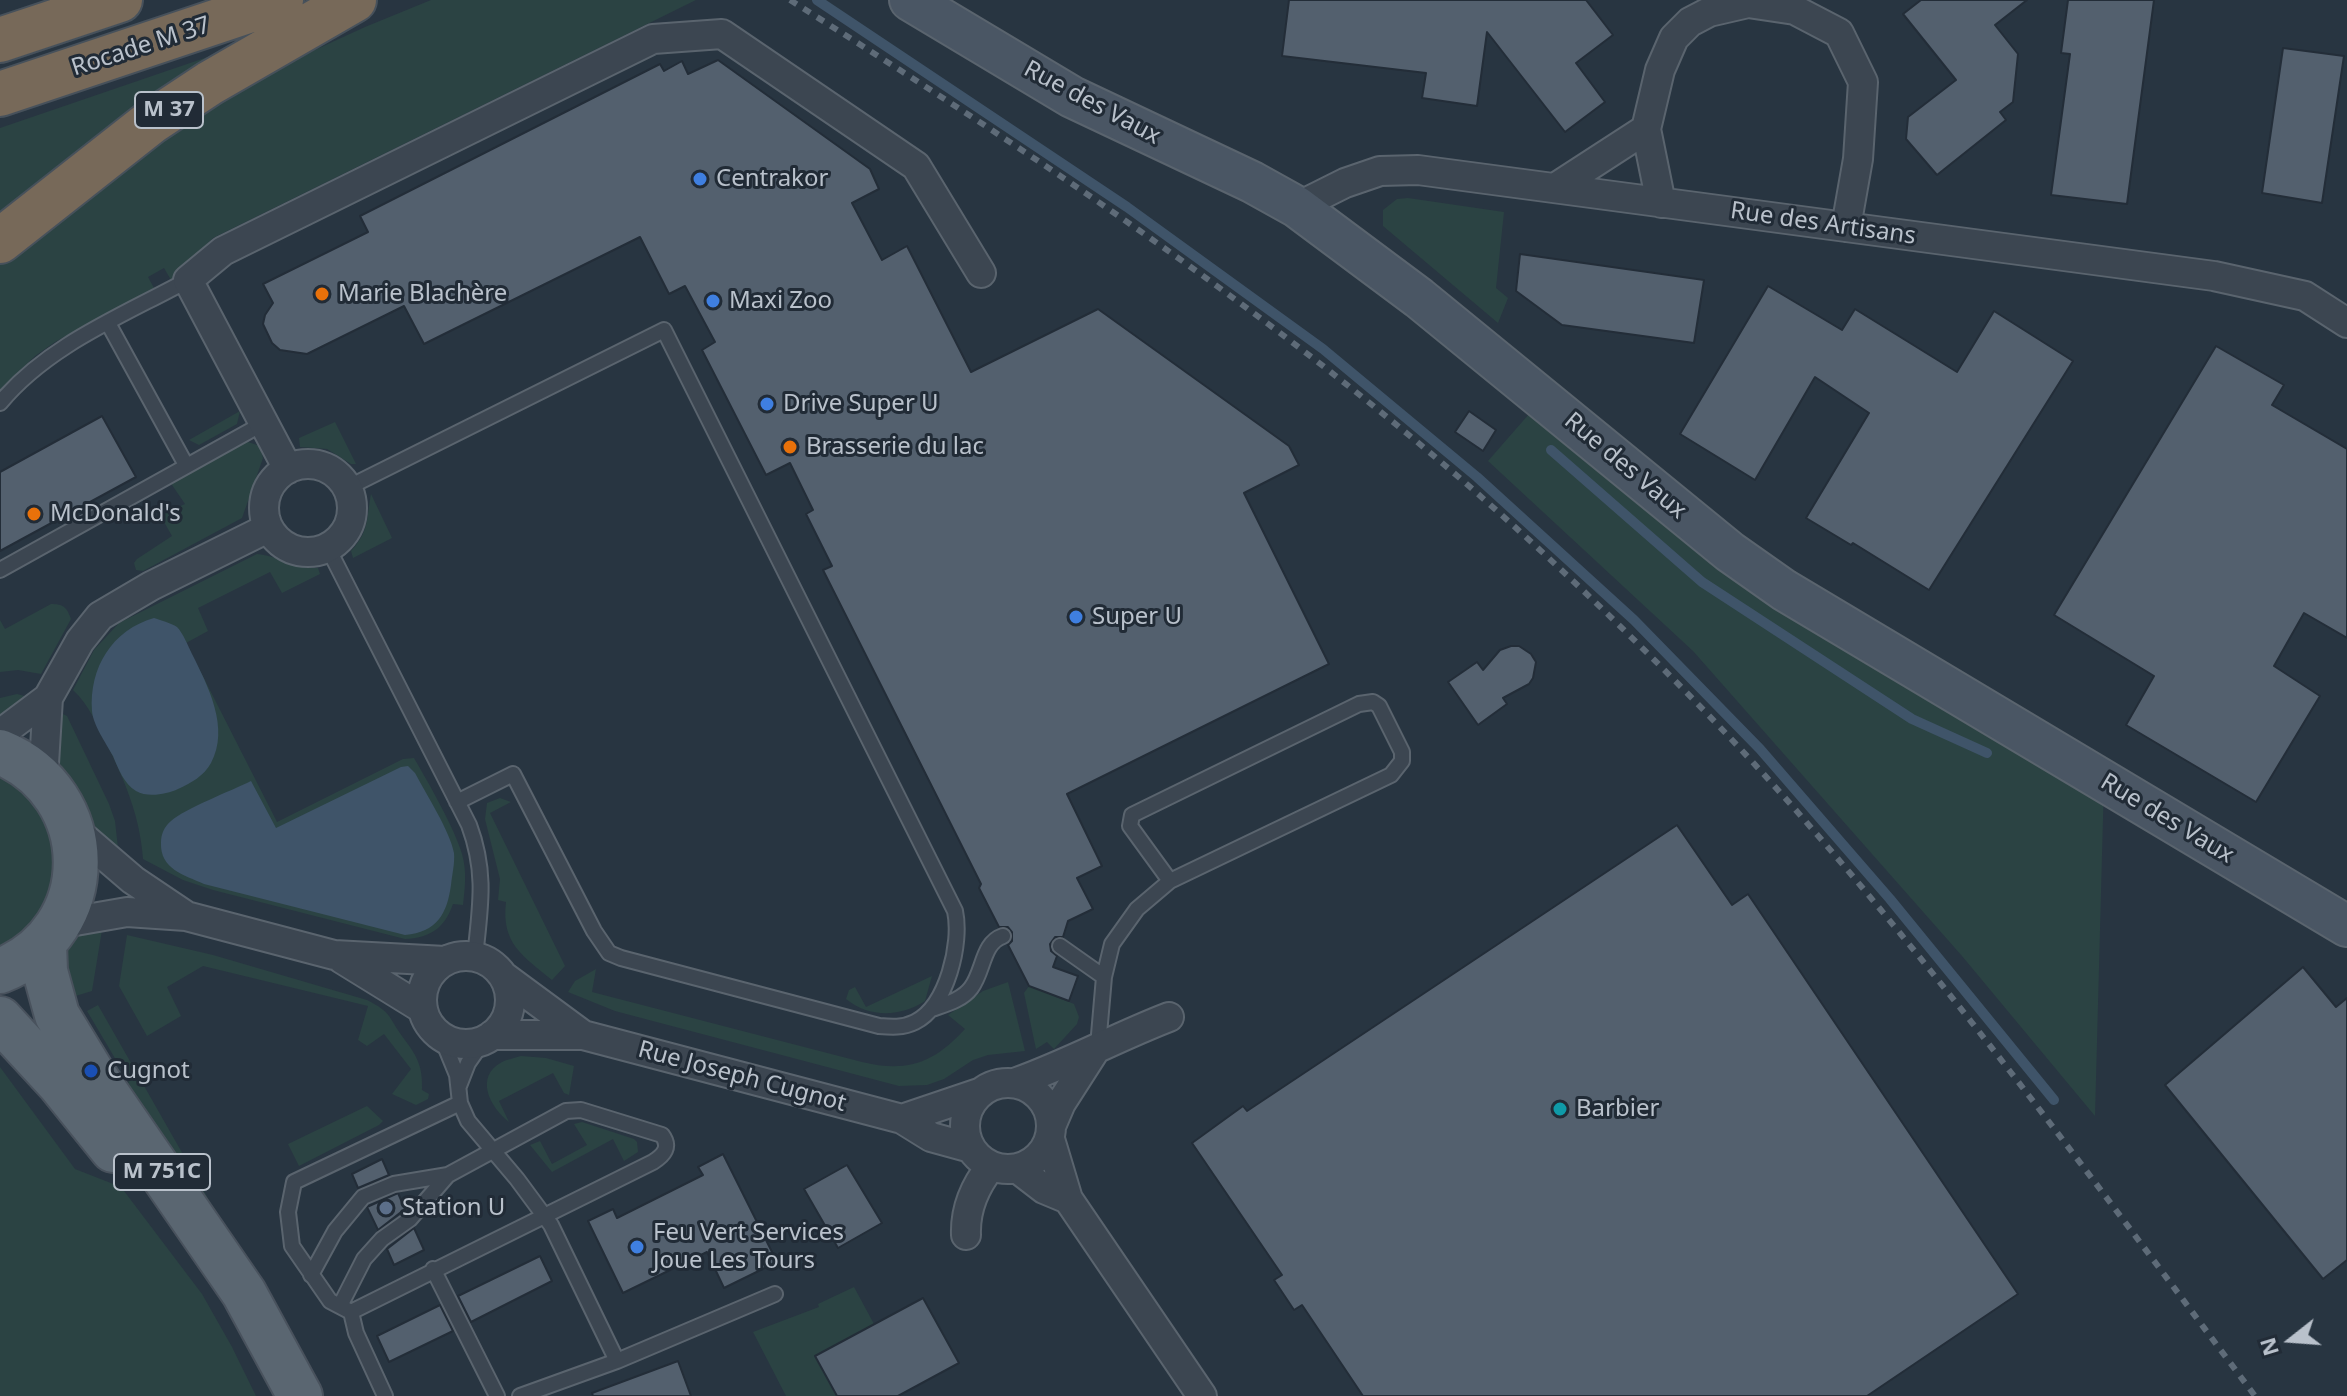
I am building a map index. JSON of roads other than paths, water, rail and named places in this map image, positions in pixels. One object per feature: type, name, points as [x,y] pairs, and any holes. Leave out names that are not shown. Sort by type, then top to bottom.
[{"type":"highway","points":[[0,40],[120,0]]},
{"type":"highway","name":"Rocade M 37","points":[[0,94],[281,0]]},
{"type":"highway","name":"M 37","points":[[0,241],[151,122],[210,83],[354,0]]},
{"type":"main road","name":"M 751C","points":[[0,752],[43,780],[59,801],[75,842],[76,876],[69,901],[51,933],[45,971],[57,1015],[91,1071],[244,1293],[300,1396]]},
{"type":"main road","points":[[0,971],[18,963],[51,933]]},
{"type":"main road","name":"M 751C","points":[[0,1019],[59,1083],[156,1204],[250,1355],[269,1396]]},
{"type":"street","name":"Rue des Vaux","points":[[910,0],[1072,97],[1252,182],[1297,207],[1419,298],[1730,552],[1784,590],[2347,926]]},
{"type":"street","points":[[1661,203],[1646,129],[1660,70],[1674,38],[1690,22],[1709,12],[1748,3],[1791,5],[1839,33],[1863,82],[1858,159],[1846,227]]},
{"type":"street","points":[[288,469],[188,280],[223,251],[653,39],[722,34],[916,166],[981,273]]},
{"type":"street","points":[[1555,188],[1646,129]]},
{"type":"street","name":"Rue des Artisans","points":[[1297,207],[1345,183],[1380,171],[1418,170],[2214,276],[2305,296],[2347,323]]},
{"type":"street","points":[[315,465],[328,469],[347,488],[352,515],[339,539],[328,548],[301,552],[276,539],[268,528],[264,515],[269,488],[288,469],[315,465]]},
{"type":"street","points":[[0,734],[48,698],[80,641],[100,616],[151,586],[268,528]]},
{"type":"street","points":[[43,780],[48,698]]},
{"type":"street","points":[[70,826],[133,880],[186,916]]},
{"type":"street","points":[[51,933],[127,912],[186,916],[334,955],[445,961],[460,956],[475,957],[486,960],[503,976],[510,1001],[507,1014],[488,1037],[467,1043],[441,1036],[427,1019],[422,994],[426,981],[445,961]]},
{"type":"street","points":[[334,955],[423,1009]]},
{"type":"street","name":"Rue Joseph Cugnot","points":[[503,976],[583,1035]]},
{"type":"street","points":[[1092,1050],[1061,1103],[1038,1158],[993,1161],[965,1134],[965,1119],[970,1105],[990,1085],[1017,1082],[1169,1017]]},
{"type":"street","name":"Rue Joseph Cugnot","points":[[488,1037],[583,1035],[902,1119],[931,1137],[993,1161],[1068,1199]]},
{"type":"street","points":[[1017,1082],[1041,1096],[1048,1109],[1051,1131]]},
{"type":"street","points":[[902,1119],[979,1093]]},
{"type":"street","name":"Rue Joseph Cugnot","points":[[1051,1131],[1068,1199],[1202,1396]]},
{"type":"street","points":[[966,1235],[970,1202],[993,1161]]},
{"type":"lane","points":[[0,403],[19,380],[53,353],[188,280]]},
{"type":"lane","points":[[108,323],[186,465]]},
{"type":"lane","points":[[347,488],[664,330],[955,911],[958,931],[954,956],[932,1009]]},
{"type":"lane","points":[[0,570],[264,423]]},
{"type":"lane","points":[[328,548],[478,849],[482,873],[475,957]]},
{"type":"lane","points":[[1092,1050],[1112,944],[1137,909],[1170,881],[1391,775],[1402,761],[1402,752],[1379,706],[1373,702],[1359,704],[1132,815],[1130,826],[1170,881]]},
{"type":"lane","points":[[457,802],[513,774],[594,931],[609,953],[879,1026],[897,1028],[915,1022],[932,1009],[964,995],[981,972],[990,944],[1003,936]]},
{"type":"lane","points":[[1060,946],[1104,977]]},
{"type":"lane","points":[[441,1036],[457,1075],[460,1103],[468,1121],[545,1215],[617,1361]]},
{"type":"lane","points":[[459,1087],[468,1063],[488,1037]]},
{"type":"lane","points":[[385,1396],[345,1309],[330,1301],[292,1246],[288,1212],[294,1182],[460,1103]]},
{"type":"lane","points":[[311,1275],[335,1231],[363,1197],[394,1184],[448,1175],[571,1109],[662,1135],[667,1149],[663,1156],[345,1309]]},
{"type":"lane","points":[[345,1309],[364,1259],[382,1239],[410,1219],[448,1175]]},
{"type":"lane","points":[[433,1269],[497,1396]]},
{"type":"lane","points":[[520,1396],[617,1361],[775,1294]]},
{"type":"water","points":[[154,618],[177,627],[183,636],[215,707],[218,736],[211,763],[201,775],[174,791],[152,795],[136,791],[122,775],[95,722],[92,695],[99,666],[115,641],[139,624]]},
{"type":"water","points":[[408,766],[437,813],[454,853],[447,905],[433,926],[425,930],[405,935],[204,884],[181,874],[164,859],[162,834],[171,821],[251,781],[276,828]]},
{"type":"waterway","points":[[817,0],[1127,207],[1323,349],[1477,477],[1634,620],[1760,749],[1890,899],[2054,1100]]},
{"type":"waterway","points":[[1551,450],[1702,582],[1912,719],[1987,753]]},
{"type":"railway","points":[[790,0],[1090,196],[1283,335],[1468,485],[1586,593],[1731,739],[1909,944],[2255,1396]]},
{"type":"place","name":"Centrakor","points":[[700,179]]},
{"type":"place","name":"Marie Blachère","points":[[322,294]]},
{"type":"place","name":"Maxi Zoo","points":[[713,301]]},
{"type":"place","name":"Drive Super U","points":[[767,404]]},
{"type":"place","name":"Brasserie du lac","points":[[790,447]]},
{"type":"place","name":"McDonald's","points":[[34,514]]},
{"type":"place","name":"Super U","points":[[1076,617]]},
{"type":"place","name":"Cugnot","points":[[91,1071]]},
{"type":"place","name":"Barbier","points":[[1560,1109]]},
{"type":"place","name":"Station U","points":[[386,1208]]},
{"type":"place","name":"Feu Vert Services Joue Les Tours","points":[[637,1247]]}]
